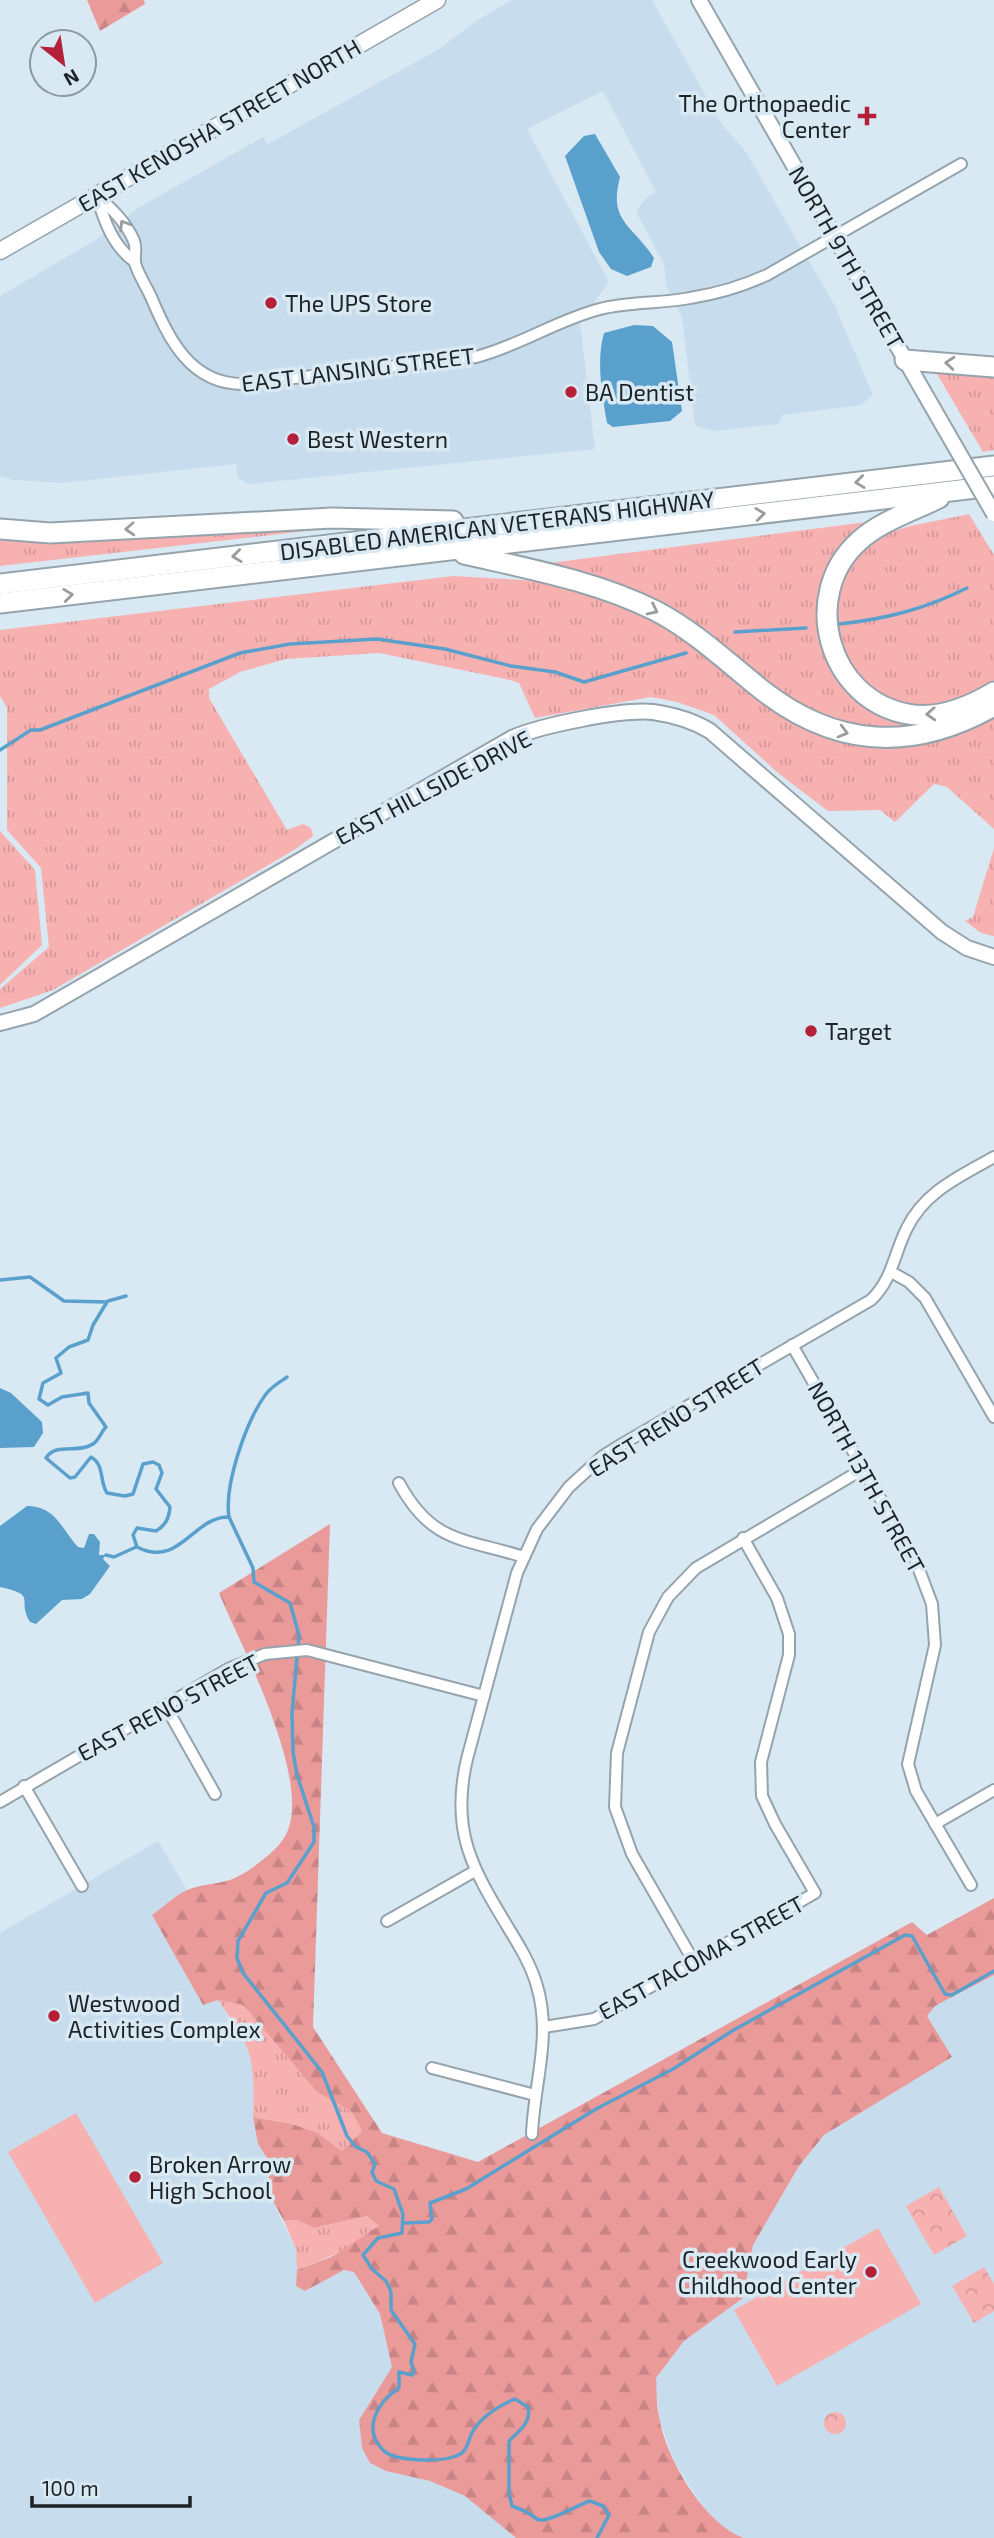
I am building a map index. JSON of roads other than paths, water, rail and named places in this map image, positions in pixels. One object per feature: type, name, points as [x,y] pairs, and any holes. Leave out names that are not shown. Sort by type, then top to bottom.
[{"type":"highway","points":[[905,359],[994,367]]},
{"type":"highway","name":"DISABLED AMERICAN VETERANS HIGHWAY","points":[[0,584],[994,466]]},
{"type":"highway","name":"DISABLED AMERICAN VETERANS HIGHWAY","points":[[0,603],[994,486]]},
{"type":"highway","points":[[951,492],[872,531],[850,551],[836,572],[828,593],[827,632],[844,673],[870,698],[898,712],[927,715],[944,713],[974,704],[994,692]]},
{"type":"highway","points":[[0,529],[60,533],[332,518],[524,522]]},
{"type":"highway","points":[[449,550],[563,577],[655,611],[713,649],[781,704],[809,720],[844,733],[885,738],[929,733],[966,721],[994,706]]},
{"type":"main road","name":"EAST KENOSHA STREET NORTH","points":[[0,251],[438,0]]},
{"type":"street","name":"NORTH 9TH STREET","points":[[699,0],[994,514]]},
{"type":"street","name":"EAST LANSING STREET","points":[[135,262],[180,353],[200,372],[217,381],[243,384],[476,357],[496,352],[597,310],[630,302],[690,299],[733,288],[767,275],[961,164]]},
{"type":"street","points":[[96,195],[119,216],[135,243],[135,262]]},
{"type":"street","points":[[96,195],[106,225],[121,252],[135,262]]},
{"type":"street","name":"EAST HILLSIDE DRIVE","points":[[0,1023],[34,1014],[512,738],[547,728],[636,712],[673,715],[710,731],[942,932],[967,948],[994,957]]},
{"type":"street","name":"EAST RENO STREET","points":[[0,1802],[249,1659],[284,1650],[307,1650],[484,1696],[524,1557],[554,1505],[577,1479],[603,1456],[871,1300],[891,1272],[905,1230],[928,1198],[994,1157]]},
{"type":"street","points":[[891,1272],[909,1282],[925,1298],[994,1417]]},
{"type":"street","name":"NORTH 13TH STREET","points":[[792,1345],[915,1559],[932,1604],[932,1665],[908,1764],[916,1791],[971,1885]]},
{"type":"street","points":[[694,1962],[626,1842],[613,1793],[617,1753],[649,1632],[668,1597],[696,1568],[863,1468]]},
{"type":"street","points":[[399,1483],[412,1507],[435,1529],[459,1539],[524,1557]]},
{"type":"street","name":"EAST TACOMA STREET","points":[[544,2027],[594,2019],[815,1893],[762,1796],[760,1780],[763,1750],[789,1655],[789,1634],[777,1598],[743,1538]]},
{"type":"street","points":[[484,1696],[467,1759],[460,1800],[462,1833],[475,1871],[532,1972],[544,2027],[532,2134]]},
{"type":"street","points":[[165,1705],[215,1794]]},
{"type":"street","points":[[24,1786],[82,1886]]},
{"type":"street","points":[[935,1824],[994,1790]]},
{"type":"street","points":[[387,1921],[475,1871]]},
{"type":"street","points":[[432,2068],[535,2095]]},
{"type":"water","points":[[595,134],[620,177],[617,204],[624,222],[654,258],[651,267],[627,276],[611,269],[599,252],[565,156],[584,136]]},
{"type":"water","points":[[634,325],[653,326],[672,342],[682,411],[670,421],[613,427],[607,423],[603,401],[600,366],[604,333]]},
{"type":"water","points":[[0,1388],[11,1393],[42,1422],[43,1433],[34,1447],[0,1448]]},
{"type":"water","points":[[27,1506],[52,1514],[78,1547],[84,1548],[89,1534],[94,1534],[100,1542],[99,1555],[106,1555],[103,1559],[110,1566],[90,1594],[82,1599],[62,1600],[36,1624],[30,1622],[26,1614],[23,1596],[0,1587],[0,1526]]},
{"type":"waterway","points":[[839,624],[905,612],[967,588]]},
{"type":"waterway","points":[[735,632],[806,628]]},
{"type":"waterway","points":[[0,750],[31,730],[40,730],[240,653],[290,644],[377,639],[445,649],[511,666],[555,672],[584,682],[686,653]]},
{"type":"waterway","points":[[0,1280],[30,1277],[64,1301],[107,1302],[93,1325],[88,1340],[69,1347],[56,1358],[61,1373],[43,1383],[39,1399],[48,1405],[62,1397],[88,1393],[89,1403],[106,1427],[93,1444],[55,1450],[46,1458],[70,1478],[75,1477],[91,1457],[98,1464],[107,1493],[125,1496],[133,1494],[143,1464],[153,1462],[159,1465],[162,1473],[156,1489],[170,1507],[169,1515],[165,1524],[156,1531],[137,1528],[133,1535],[137,1547],[152,1552],[164,1551],[176,1547],[205,1524],[229,1517],[253,1568],[254,1582],[290,1603],[299,1635],[292,1713],[293,1752],[297,1775],[314,1827],[314,1842],[287,1883],[266,1893],[238,1941],[237,1958],[243,1973],[322,2072],[347,2136],[356,2147],[367,2152],[375,2164],[372,2172],[376,2181],[394,2189],[403,2214],[402,2233],[378,2238],[363,2255],[372,2269],[386,2281],[391,2292],[391,2310],[415,2344],[411,2362],[414,2371],[412,2375],[399,2372],[399,2388],[385,2400],[375,2416],[373,2433],[377,2442],[389,2454],[407,2459],[429,2460],[456,2456],[466,2449],[473,2431],[486,2416],[515,2399],[528,2407],[529,2412],[524,2426],[509,2441],[509,2493],[512,2506],[541,2520],[590,2501],[603,2506],[609,2515],[597,2538]]},
{"type":"waterway","points":[[108,1301],[126,1296]]},
{"type":"waterway","points":[[229,1517],[228,1504],[233,1471],[244,1436],[266,1394],[287,1377]]},
{"type":"waterway","points":[[106,1555],[114,1557],[136,1547]]},
{"type":"waterway","points":[[405,2223],[429,2222],[432,2219],[430,2203],[466,2189],[596,2109],[673,2069],[732,2031],[905,1935],[912,1936],[945,1994],[952,1995],[994,1971]]},
{"type":"place","name":"The Orthopaedic Center","points":[[867,116]]},
{"type":"place","name":"The UPS Store","points":[[271,303]]},
{"type":"place","name":"BA Dentist","points":[[571,392]]},
{"type":"place","name":"Best Western","points":[[293,439]]},
{"type":"place","name":"Target","points":[[811,1031]]},
{"type":"place","name":"Westwood Activities Complex","points":[[54,2016]]},
{"type":"place","name":"Broken Arrow High School","points":[[135,2177]]},
{"type":"place","name":"Creekwood Early Childhood Center","points":[[871,2272]]}]
